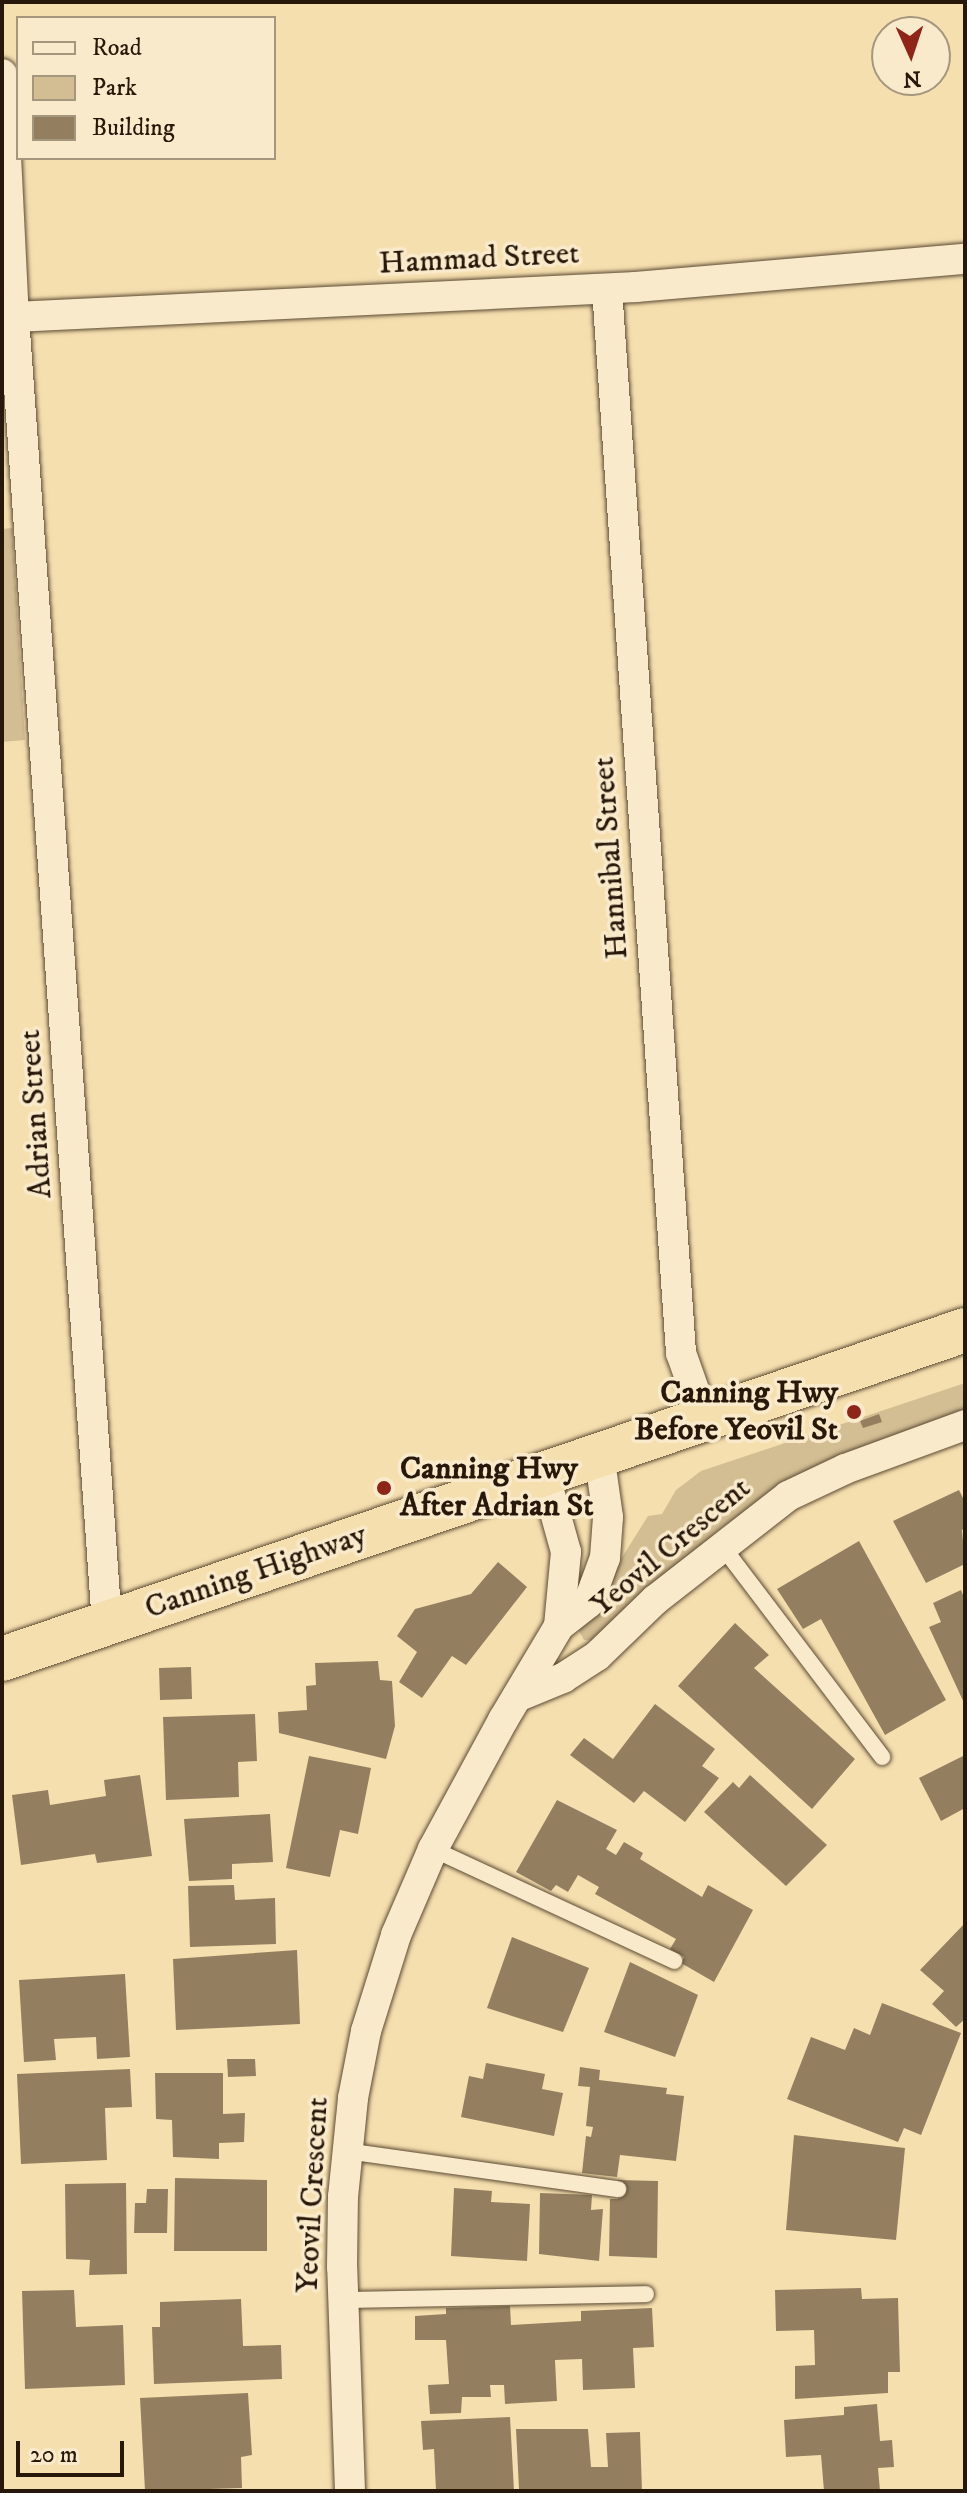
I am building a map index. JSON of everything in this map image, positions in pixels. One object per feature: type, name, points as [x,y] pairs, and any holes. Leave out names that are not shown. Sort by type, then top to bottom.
[{"type":"highway","name":"Canning Highway","points":[[2,1659],[965,1330]]},
{"type":"street","name":"Adrian Street","points":[[2,74],[8,310],[107,1623]]},
{"type":"street","name":"Hammad Street","points":[[8,310],[607,289],[965,259]]},
{"type":"street","name":"Hannibal Street","points":[[607,289],[681,1353],[704,1418]]},
{"type":"street","name":"Yeovil Crescent","points":[[517,1697],[563,1678],[597,1656],[655,1600],[788,1496],[845,1469],[965,1425]]},
{"type":"street","name":"Yeovil Crescent","points":[[350,2491],[343,2300],[346,2151],[355,2084],[380,1977],[433,1849],[517,1697],[559,1626],[588,1603],[605,1558],[608,1517],[599,1454]]},
{"type":"street","name":"Yeovil Crescent","points":[[544,1473],[566,1552],[559,1626]]},
{"type":"lane","points":[[722,1546],[882,1757]]},
{"type":"lane","points":[[433,1849],[674,1961]]},
{"type":"lane","points":[[346,2151],[618,2189]]},
{"type":"lane","points":[[343,2300],[646,2294]]},
{"type":"green space","points":[[12,528],[25,740],[2,742],[2,529]]},
{"type":"green space","points":[[965,1383],[965,1410],[799,1474],[720,1529],[593,1641],[584,1640],[579,1631],[589,1610],[648,1516],[662,1514],[676,1490],[701,1471]]},
{"type":"building","points":[[879,1414],[882,1422],[863,1428],[860,1421]]},
{"type":"building","points":[[959,1490],[965,1502],[965,1528],[962,1530],[965,1564],[926,1583],[893,1521]]},
{"type":"building","points":[[859,1541],[946,1700],[885,1735],[821,1619],[803,1629],[777,1589]]},
{"type":"building","points":[[498,1562],[527,1587],[466,1665],[452,1656],[422,1698],[399,1682],[417,1652],[397,1636],[415,1609],[471,1594]]},
{"type":"building","points":[[961,1590],[965,1600],[965,1705],[929,1627],[941,1622],[933,1603]]},
{"type":"building","points":[[735,1623],[769,1655],[754,1668],[855,1759],[812,1809],[678,1686]]},
{"type":"building","points":[[378,1661],[380,1680],[392,1681],[395,1726],[386,1759],[279,1733],[278,1712],[307,1710],[306,1686],[316,1685],[315,1663]]},
{"type":"building","points":[[191,1667],[192,1699],[160,1700],[159,1668]]},
{"type":"building","points":[[655,1704],[715,1749],[702,1766],[719,1778],[685,1822],[644,1791],[634,1803],[570,1755],[584,1738],[613,1759]]},
{"type":"building","points":[[255,1714],[257,1761],[238,1762],[239,1797],[166,1800],[163,1717]]},
{"type":"building","points":[[965,1755],[965,1808],[941,1821],[919,1778]]},
{"type":"building","points":[[309,1756],[371,1768],[358,1834],[340,1830],[330,1877],[286,1868]]},
{"type":"building","points":[[140,1775],[152,1856],[97,1863],[95,1854],[21,1865],[12,1795],[48,1790],[50,1805],[106,1796],[104,1780]]},
{"type":"building","points":[[750,1775],[827,1845],[786,1886],[704,1812],[733,1782],[739,1788]]},
{"type":"building","points":[[557,1800],[617,1830],[606,1849],[616,1855],[624,1842],[643,1853],[640,1859],[702,1897],[708,1885],[753,1910],[714,1982],[681,1963],[684,1957],[670,1949],[676,1939],[595,1894],[599,1887],[578,1875],[568,1892],[556,1885],[551,1891],[516,1872]]},
{"type":"building","points":[[270,1814],[273,1862],[232,1864],[232,1879],[189,1881],[184,1819]]},
{"type":"building","points":[[234,1885],[235,1900],[275,1898],[276,1944],[190,1947],[188,1886]]},
{"type":"building","points":[[965,1923],[965,2019],[956,2027],[932,2004],[944,1991],[920,1970]]},
{"type":"building","points":[[512,1937],[589,1968],[563,2032],[487,2008]]},
{"type":"building","points":[[297,1950],[300,2024],[176,2030],[173,1959]]},
{"type":"building","points":[[630,1962],[698,1995],[675,2057],[604,2032]]},
{"type":"building","points":[[125,1974],[130,2057],[97,2059],[96,2037],[54,2039],[56,2060],[24,2062],[19,1980]]},
{"type":"building","points":[[882,2003],[961,2033],[921,2135],[904,2128],[898,2142],[787,2099],[811,2037],[845,2050],[854,2028],[870,2035]]},
{"type":"building","points":[[227,2059],[255,2059],[256,2076],[228,2077]]},
{"type":"building","points":[[486,2063],[545,2074],[542,2089],[563,2093],[554,2136],[461,2117],[469,2076],[483,2079]]},
{"type":"building","points":[[580,2067],[600,2070],[599,2080],[667,2088],[666,2094],[684,2096],[676,2161],[620,2155],[617,2177],[582,2173],[586,2136],[591,2137],[593,2127],[586,2126],[590,2087],[578,2086]]},
{"type":"building","points":[[130,2069],[132,2107],[105,2108],[107,2160],[21,2164],[17,2074]]},
{"type":"building","points":[[155,2073],[223,2073],[223,2114],[245,2113],[244,2142],[219,2143],[219,2159],[173,2157],[172,2120],[156,2119]]},
{"type":"building","points":[[794,2135],[905,2148],[896,2240],[786,2230]]},
{"type":"building","points":[[175,2178],[267,2180],[267,2251],[174,2251]]},
{"type":"building","points":[[618,2180],[658,2181],[657,2258],[609,2256],[610,2199],[618,2199]]},
{"type":"building","points":[[126,2183],[127,2274],[89,2275],[90,2260],[66,2259],[65,2184]]},
{"type":"building","points":[[454,2188],[492,2191],[491,2202],[530,2204],[527,2261],[451,2256]]},
{"type":"building","points":[[147,2189],[168,2189],[167,2233],[134,2233],[135,2203],[146,2203]]},
{"type":"building","points":[[540,2193],[592,2195],[591,2210],[603,2209],[599,2261],[539,2254]]},
{"type":"building","points":[[861,2288],[862,2299],[898,2298],[900,2372],[888,2372],[888,2393],[795,2399],[795,2366],[815,2365],[814,2330],[776,2331],[775,2290]]},
{"type":"building","points":[[74,2290],[76,2327],[123,2325],[125,2385],[25,2389],[22,2291]]},
{"type":"building","points":[[241,2299],[243,2346],[281,2345],[282,2379],[154,2384],[152,2327],[160,2327],[160,2302]]},
{"type":"building","points":[[510,2306],[511,2325],[581,2321],[581,2311],[652,2308],[654,2347],[633,2348],[635,2388],[583,2390],[582,2359],[555,2360],[557,2401],[505,2404],[504,2385],[490,2385],[491,2397],[462,2397],[461,2413],[430,2414],[428,2385],[449,2384],[446,2340],[415,2340],[415,2316],[446,2314],[446,2308]]},
{"type":"building","points":[[248,2393],[252,2455],[241,2457],[242,2488],[145,2491],[140,2398]]},
{"type":"building","points":[[877,2404],[880,2441],[892,2440],[894,2467],[878,2468],[880,2491],[824,2491],[821,2455],[786,2457],[784,2420],[844,2415],[844,2407]]},
{"type":"building","points":[[510,2417],[514,2491],[436,2491],[434,2449],[423,2450],[421,2421]]},
{"type":"building","points":[[516,2429],[588,2429],[591,2467],[608,2467],[606,2433],[640,2432],[642,2491],[519,2489]]},
{"type":"place","name":"Canning Hwy Before Yeovil St","points":[[854,1412]]},
{"type":"place","name":"Canning Hwy After Adrian St","points":[[384,1488]]}]
